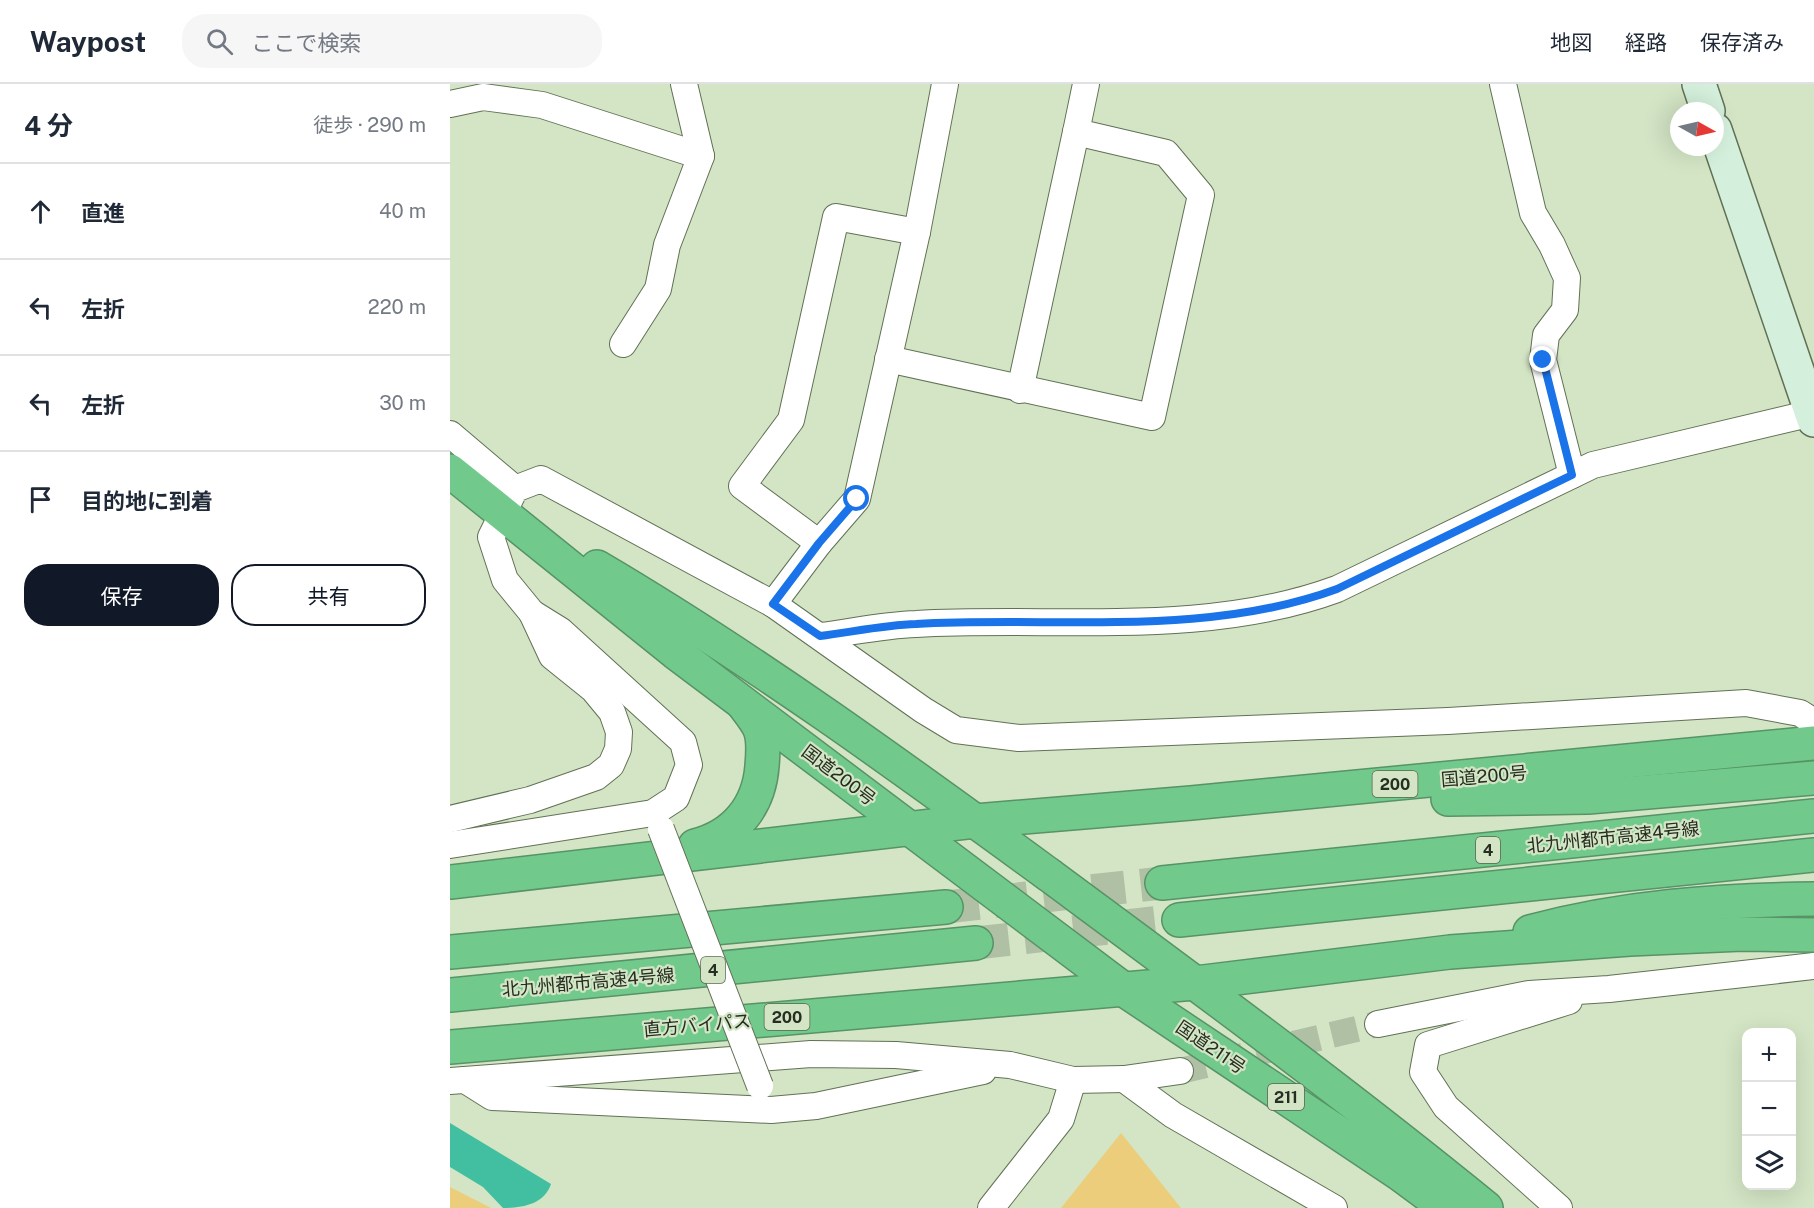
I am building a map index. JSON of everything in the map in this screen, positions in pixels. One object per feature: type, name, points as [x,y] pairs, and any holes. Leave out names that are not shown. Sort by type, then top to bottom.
[{"type":"highway","name":"国道200号","points":[[450,471],[509,501],[686,620],[975,821],[1195,983]]},
{"type":"highway","name":"国道200号","points":[[509,501],[675,652],[1123,989]]},
{"type":"highway","points":[[641,860],[709,843],[735,827],[754,804],[761,782],[763,754],[760,729],[742,702]]},
{"type":"highway","name":"国道200号","points":[[975,821],[1191,803],[1814,743]]},
{"type":"highway","points":[[1191,803],[1588,797],[1814,778]]},
{"type":"highway","name":"北九州都市高速4号線","points":[[1162,883],[1814,816]]},
{"type":"highway","name":"200","points":[[450,882],[975,821]]},
{"type":"highway","name":"4","points":[[1179,920],[1814,855]]},
{"type":"highway","points":[[1450,952],[1576,920],[1636,909],[1814,899]]},
{"type":"highway","points":[[450,952],[946,907]]},
{"type":"highway","name":"200","points":[[1123,989],[1195,983],[1450,952],[1742,934],[1814,935]]},
{"type":"highway","name":"北九州都市高速4号線","points":[[450,995],[976,944]]},
{"type":"highway","name":"211","points":[[1195,983],[1486,1208]]},
{"type":"highway","name":"直方バイパス","points":[[450,1047],[1123,989]]},
{"type":"highway","name":"国道211号","points":[[1123,989],[1400,1174],[1446,1208]]},
{"type":"street","points":[[623,344],[658,289],[667,245],[701,156],[684,84]]},
{"type":"street","points":[[773,604],[819,543],[857,499],[917,232],[945,84]]},
{"type":"street","points":[[1020,390],[1086,84]]},
{"type":"street","points":[[1503,84],[1533,213],[1552,245],[1567,278],[1564,310],[1546,335],[1543,360],[1572,475]]},
{"type":"street","points":[[1699,84],[1705,102]]},
{"type":"street","points":[[450,104],[483,97],[542,105],[701,156]]},
{"type":"street","points":[[888,359],[1020,390],[1152,417],[1201,195],[1166,153],[1076,132]]},
{"type":"street","points":[[820,636],[914,624],[1195,619],[1302,602],[1337,589],[1593,465],[1813,416],[1724,156]]},
{"type":"street","points":[[819,543],[742,486],[791,420],[836,217],[917,232]]},
{"type":"street","points":[[450,434],[509,501]]},
{"type":"street","points":[[450,819],[530,800],[596,777],[611,765],[618,749],[619,732],[612,712],[593,689],[552,656],[532,613],[505,580],[491,537],[509,501],[541,479],[773,604],[923,710],[956,730],[1019,738],[1436,721],[1746,703],[1800,712],[1814,722]]},
{"type":"street","points":[[450,845],[657,821],[676,798],[689,765],[683,742],[561,631],[532,613]]},
{"type":"street","points":[[657,821],[771,1110]]},
{"type":"street","points":[[1378,1024],[1529,994],[1609,989],[1814,966]]},
{"type":"street","points":[[1559,1208],[1446,1107],[1423,1072],[1428,1045],[1609,989]]},
{"type":"street","points":[[457,1081],[811,1054],[896,1055],[1010,1065],[1073,1080],[1124,1079],[1170,1072],[1173,1115]]},
{"type":"street","points":[[457,1081],[492,1097],[771,1110],[816,1106],[1010,1065]]},
{"type":"street","points":[[1124,1079],[1173,1115],[1334,1208]]},
{"type":"street","points":[[992,1208],[1061,1119],[1073,1080]]},
{"type":"shaded area","points":[[1121,1133],[1181,1208],[1061,1208]]},
{"type":"shaded area","points":[[450,1187],[491,1208],[450,1208]]},
{"type":"water","points":[[450,1123],[551,1184],[548,1191],[531,1204],[503,1208],[483,1187],[450,1167]]},
{"type":"tunnel","points":[[946,907],[1162,883]]},
{"type":"tunnel","points":[[976,943],[1179,920]]},
{"type":"tunnel","points":[[1180,1071],[1378,1024]]},
{"type":"route","points":[[857,499],[819,543],[773,604],[820,636],[914,624],[1195,619],[1302,602],[1337,589],[1572,475],[1543,360]]}]
